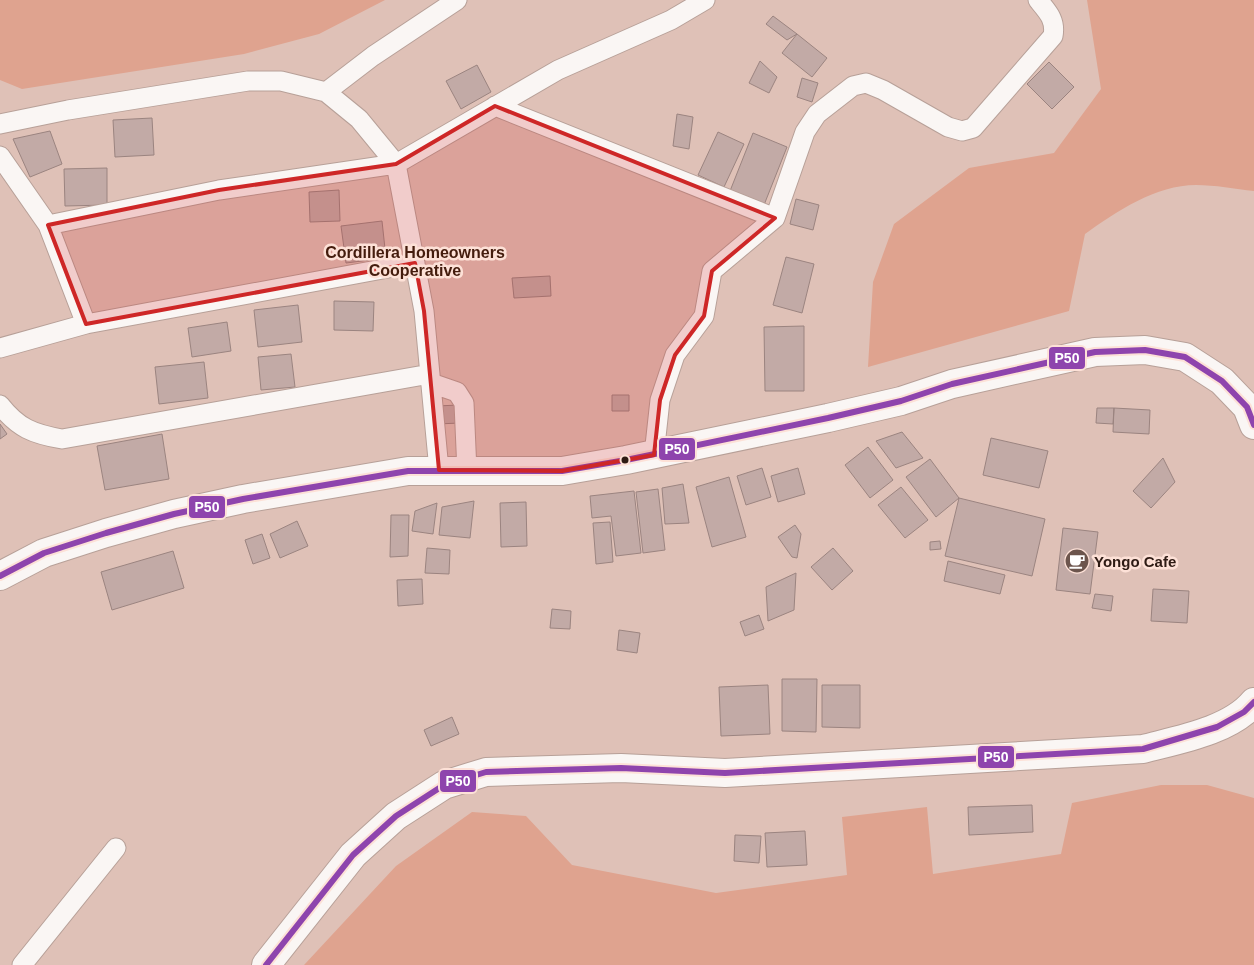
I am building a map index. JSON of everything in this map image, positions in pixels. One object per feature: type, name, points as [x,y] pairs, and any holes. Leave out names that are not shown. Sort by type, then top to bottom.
[{"type":"main road","points":[[0,576],[44,553],[174,514],[332,483],[408,471],[562,470],[654,455],[855,412],[901,401],[952,384],[1095,352],[1145,350],[1185,357],[1222,381],[1247,407],[1254,425]]},
{"type":"main road","points":[[266,965],[353,855],[396,816],[444,785],[486,772],[621,768],[725,773],[1143,749],[1200,734],[1231,720],[1254,702]]},
{"type":"street","points":[[326,92],[373,56],[457,0]]},
{"type":"street","points":[[48,225],[220,190],[396,164],[558,70],[670,20],[705,0]]},
{"type":"street","points":[[654,455],[660,400],[675,355],[704,316],[712,271],[775,218],[805,132],[817,114],[853,86],[866,83],[883,90],[906,105],[955,130],[967,131],[973,128],[1053,36],[1055,28],[1051,16],[1038,0]]},
{"type":"street","points":[[0,124],[68,110],[248,81],[281,81],[326,92],[359,119],[396,164],[424,311],[439,470]]},
{"type":"street","points":[[495,106],[775,218]]},
{"type":"street","points":[[0,156],[48,225],[86,324]]},
{"type":"street","points":[[0,348],[86,324],[415,263]]},
{"type":"street","points":[[0,405],[17,424],[39,435],[62,439],[430,379],[457,392],[464,403],[466,472]]},
{"type":"street","points":[[22,965],[116,848]]},
{"type":"highlighted area","points":[[495,106],[775,218],[712,271],[704,316],[675,355],[660,400],[654,455],[562,471],[439,470],[424,311],[415,263],[86,324],[48,225],[219,190],[396,164]]},
{"type":"shaded area","points":[[0,0],[385,0],[319,34],[244,54],[22,89],[0,80]]},
{"type":"shaded area","points":[[1087,0],[1254,0],[1254,191],[1196,185],[1166,189],[1152,194],[1124,208],[1085,234],[1069,311],[868,367],[873,282],[894,224],[969,168],[1054,153],[1101,89]]},
{"type":"shaded area","points":[[1161,785],[1207,785],[1254,798],[1254,965],[304,965],[396,866],[472,812],[526,816],[572,865],[716,893],[847,875],[842,817],[927,807],[933,874],[1061,854],[1072,803]]},
{"type":"building","points":[[773,16],[797,34],[787,40],[766,24]]},
{"type":"building","points":[[797,34],[827,58],[812,77],[782,53]]},
{"type":"building","points":[[760,61],[777,77],[769,93],[749,83]]},
{"type":"building","points":[[1049,62],[1074,87],[1052,109],[1027,84]]},
{"type":"building","points":[[477,65],[491,92],[461,109],[446,81]]},
{"type":"building","points":[[802,78],[818,83],[812,102],[797,97]]},
{"type":"building","points":[[677,114],[693,117],[689,149],[673,146]]},
{"type":"building","points":[[152,118],[154,155],[115,157],[113,120]]},
{"type":"building","points":[[50,131],[62,164],[30,177],[13,139]]},
{"type":"building","points":[[718,132],[744,144],[724,187],[698,175]]},
{"type":"building","points":[[753,133],[787,147],[764,205],[730,191]]},
{"type":"building","points":[[107,168],[107,205],[65,206],[64,169]]},
{"type":"building","points":[[339,190],[340,221],[310,222],[309,192]]},
{"type":"building","points":[[796,199],[819,205],[813,230],[790,224]]},
{"type":"building","points":[[382,221],[386,258],[346,263],[341,226]]},
{"type":"building","points":[[786,257],[814,264],[802,313],[773,305]]},
{"type":"building","points":[[550,276],[551,296],[514,298],[512,278]]},
{"type":"building","points":[[334,301],[374,302],[373,331],[334,330]]},
{"type":"building","points":[[298,305],[302,342],[258,347],[254,310]]},
{"type":"building","points":[[227,322],[231,351],[192,357],[188,328]]},
{"type":"building","points":[[804,326],[804,391],[765,391],[764,327]]},
{"type":"building","points":[[291,354],[295,387],[261,390],[258,357]]},
{"type":"building","points":[[204,362],[208,398],[159,404],[155,367]]},
{"type":"building","points":[[612,395],[629,395],[629,411],[612,411]]},
{"type":"building","points":[[459,405],[460,423],[437,424],[436,406]]},
{"type":"building","points":[[1097,408],[1114,408],[1113,424],[1096,423]]},
{"type":"building","points":[[1114,408],[1150,410],[1149,434],[1113,432]]},
{"type":"building","points":[[0,424],[7,434],[0,439]]},
{"type":"building","points":[[902,432],[923,458],[896,468],[876,441]]},
{"type":"building","points":[[162,434],[169,479],[105,490],[97,446]]},
{"type":"building","points":[[991,438],[1048,451],[1039,488],[983,475]]},
{"type":"building","points":[[868,447],[893,480],[870,498],[845,465]]},
{"type":"building","points":[[1163,458],[1175,482],[1151,508],[1133,491]]},
{"type":"building","points":[[930,459],[959,498],[936,517],[906,477]]},
{"type":"building","points":[[762,468],[771,497],[746,505],[737,476]]},
{"type":"building","points":[[798,468],[805,494],[778,502],[771,476]]},
{"type":"building","points":[[729,477],[746,537],[712,547],[696,487]]},
{"type":"building","points":[[683,484],[689,523],[665,524],[662,488]]},
{"type":"building","points":[[901,487],[928,520],[905,538],[878,505]]},
{"type":"building","points":[[658,489],[665,550],[643,553],[636,492]]},
{"type":"building","points":[[634,491],[641,553],[616,556],[611,516],[592,518],[590,496]]},
{"type":"building","points":[[959,498],[1045,519],[1032,576],[945,556]]},
{"type":"building","points":[[474,501],[470,538],[439,535],[442,507]]},
{"type":"building","points":[[526,502],[527,546],[501,547],[500,503]]},
{"type":"building","points":[[437,503],[433,534],[412,531],[415,511]]},
{"type":"building","points":[[391,515],[409,515],[408,556],[390,557]]},
{"type":"building","points":[[297,521],[308,546],[280,558],[270,534]]},
{"type":"building","points":[[610,522],[613,562],[596,564],[593,523]]},
{"type":"building","points":[[795,525],[801,534],[797,558],[792,557],[778,537]]},
{"type":"building","name":"Yongo Cafe","points":[[1063,528],[1098,532],[1090,594],[1056,590]]},
{"type":"building","points":[[262,534],[270,558],[253,564],[245,540]]},
{"type":"building","points":[[940,541],[941,549],[930,550],[930,542]]},
{"type":"building","points":[[427,548],[450,550],[449,574],[425,573]]},
{"type":"building","points":[[833,548],[853,571],[832,590],[811,567]]},
{"type":"building","points":[[173,551],[184,588],[112,610],[101,572]]},
{"type":"building","points":[[948,561],[1005,575],[1000,594],[944,581]]},
{"type":"building","points":[[796,573],[794,610],[768,621],[766,587]]},
{"type":"building","points":[[422,579],[423,604],[398,606],[397,580]]},
{"type":"building","points":[[1153,589],[1189,591],[1187,623],[1151,621]]},
{"type":"building","points":[[1095,594],[1113,596],[1111,611],[1092,608]]},
{"type":"building","points":[[552,609],[571,611],[570,629],[550,628]]},
{"type":"building","points":[[759,615],[764,629],[745,636],[740,622]]},
{"type":"building","points":[[619,630],[640,633],[637,653],[617,650]]},
{"type":"building","points":[[782,679],[817,679],[816,732],[782,731]]},
{"type":"building","points":[[768,685],[770,734],[721,736],[719,687]]},
{"type":"building","points":[[822,685],[860,685],[860,728],[822,727]]},
{"type":"building","points":[[452,717],[459,734],[431,746],[424,730]]},
{"type":"building","points":[[1032,805],[1033,832],[969,835],[968,807]]},
{"type":"building","points":[[805,831],[807,865],[767,867],[765,833]]},
{"type":"building","points":[[735,835],[761,836],[759,863],[734,861]]},
{"type":"transit line","name":"P50","points":[[0,576],[44,553],[106,533],[174,514],[243,499],[408,471],[562,471],[626,460],[828,418],[901,401],[952,384],[1095,352],[1145,350],[1185,357],[1222,381],[1247,407],[1254,425]]},
{"type":"transit line","name":"P50","points":[[266,965],[353,855],[396,816],[444,785],[486,772],[621,768],[725,773],[1143,749],[1217,727],[1244,712],[1254,702]]},
{"type":"place","name":"Yongo Cafe","points":[[1077,561]]},
{"type":"district","name":"Cordillera Homeowners Cooperative","points":[[415,261]]}]
